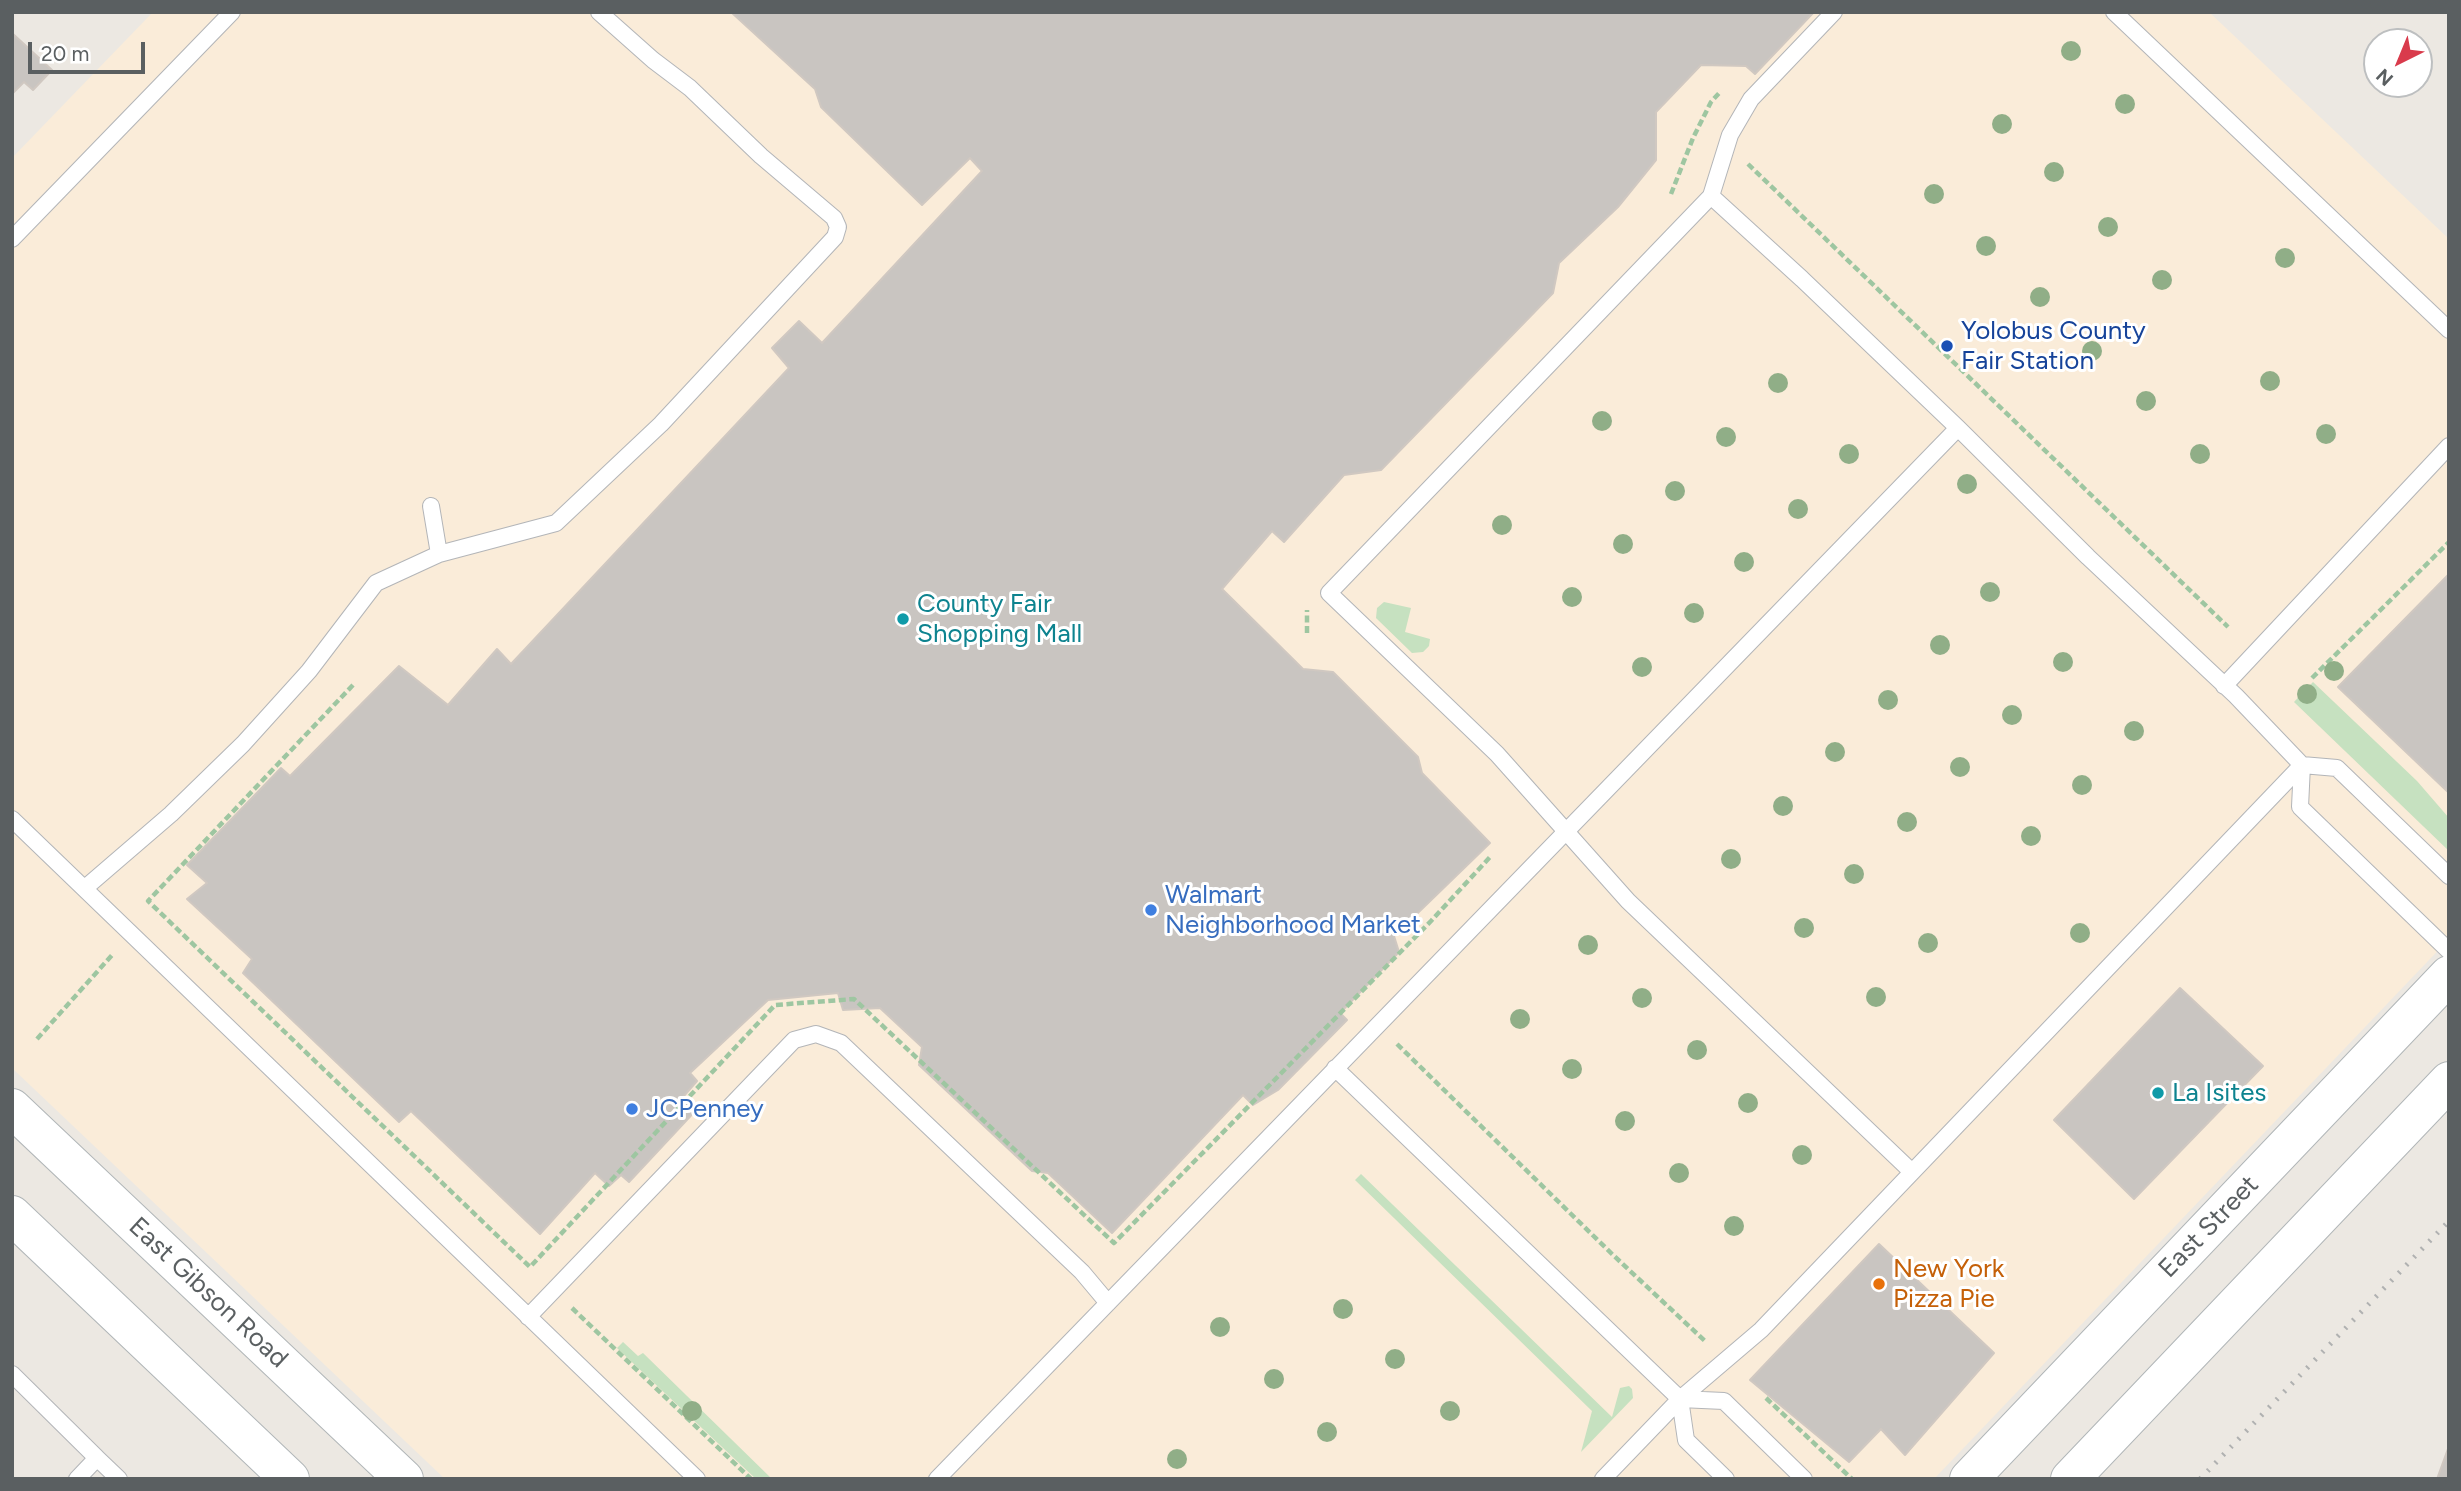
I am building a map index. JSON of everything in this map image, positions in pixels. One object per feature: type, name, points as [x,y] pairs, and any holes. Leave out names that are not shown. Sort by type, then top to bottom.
[{"type":"street","name":"East Street","points":[[1969,1479],[2449,975]]},
{"type":"street","points":[[2070,1479],[2449,1081]]},
{"type":"street","name":"East Gibson Road","points":[[12,1108],[404,1479]]},
{"type":"street","points":[[12,1215],[290,1479]]},
{"type":"lane","points":[[12,239],[232,12]]},
{"type":"lane","points":[[85,888],[171,814],[243,744],[309,671],[376,583],[439,554],[556,523],[661,424],[835,237],[838,226],[834,218],[761,156],[690,88],[598,12]]},
{"type":"lane","points":[[1834,12],[1751,99],[1730,135],[1711,197],[1329,593],[1497,754],[1628,901],[1912,1172]]},
{"type":"lane","points":[[2113,12],[2449,330]]},
{"type":"lane","points":[[1711,197],[1802,279],[1958,428],[2302,765],[2337,768],[2449,876]]},
{"type":"lane","points":[[937,1479],[1958,428]]},
{"type":"lane","points":[[2224,686],[2449,446]]},
{"type":"lane","points":[[430,506],[439,554]]},
{"type":"lane","points":[[2302,765],[2300,807],[2449,951]]},
{"type":"lane","points":[[1603,1479],[1680,1399],[1761,1330],[2302,765]]},
{"type":"lane","points":[[12,819],[697,1479]]},
{"type":"lane","points":[[528,1317],[794,1040],[816,1034],[841,1043],[1082,1272],[1108,1303]]},
{"type":"lane","points":[[1335,1068],[1680,1399],[1686,1440],[1726,1479]]},
{"type":"lane","points":[[12,1374],[119,1479]]},
{"type":"lane","points":[[1680,1399],[1724,1401],[1804,1479]]},
{"type":"lane","points":[[77,1479],[97,1458]]},
{"type":"path","points":[[1702,121],[2228,627]]},
{"type":"path","points":[[2312,678],[2449,542]]},
{"type":"path","points":[[37,1039],[110,958],[148,901]]},
{"type":"path","points":[[1378,1024],[1612,1254],[1852,1479]]},
{"type":"path","points":[[530,1267],[751,1479]]},
{"type":"shaded area","points":[[153,12],[2209,12],[2449,239],[2449,939],[1934,1479],[445,1479],[12,1068],[12,158]]},
{"type":"green space","points":[[1384,602],[1411,608],[1405,632],[1430,639],[1429,646],[1423,652],[1412,653],[1376,618],[1377,608]]},
{"type":"green space","points":[[2313,682],[2417,781],[2449,818],[2449,851],[2294,702]]},
{"type":"green space","points":[[1361,1174],[1612,1417],[1620,1388],[1629,1386],[1632,1389],[1633,1398],[1581,1452],[1592,1411],[1355,1180]]},
{"type":"green space","points":[[623,1342],[638,1356],[643,1353],[772,1479],[756,1479],[617,1348]]},
{"type":"building","name":"County Fair Shopping Mall","points":[[731,12],[1814,12],[1755,74],[1746,66],[1701,65],[1656,112],[1656,160],[1618,207],[1559,263],[1553,293],[1381,470],[1344,475],[1284,542],[1272,531],[1222,589],[1303,669],[1333,672],[1418,757],[1422,773],[1490,843],[1394,936],[1399,952],[1340,1013],[1347,1020],[1278,1090],[1253,1105],[1243,1095],[1112,1233],[1048,1173],[1032,1171],[919,1065],[922,1047],[880,1008],[843,1010],[838,993],[768,1000],[690,1073],[697,1081],[683,1097],[698,1108],[629,1182],[621,1175],[609,1186],[595,1173],[540,1234],[411,1111],[399,1122],[243,973],[252,959],[187,899],[207,883],[187,865],[281,768],[290,776],[399,666],[448,705],[497,649],[511,664],[789,368],[772,348],[799,321],[822,343],[982,171],[970,158],[922,205],[821,107],[815,89]]},
{"type":"building","points":[[12,33],[52,70],[33,90],[24,82],[12,94]]},
{"type":"building","points":[[2449,574],[2449,793],[2338,687]]},
{"type":"building","name":"La Isites","points":[[2180,988],[2263,1066],[2134,1199],[2054,1120]]},
{"type":"building","points":[[1879,1244],[1994,1353],[1905,1455],[1881,1429],[1849,1462],[1750,1380]]},
{"type":"building","points":[[2449,1446],[2449,1479],[2437,1479]]},
{"type":"railway","points":[[2200,1479],[2449,1221]]},
{"type":"place","name":"Yolobus County Fair Station","points":[[1947,346]]},
{"type":"place","name":"County Fair Shopping Mall","points":[[903,619]]},
{"type":"place","name":"Walmart Neighborhood Market","points":[[1151,910]]},
{"type":"place","name":"La Isites","points":[[2158,1093]]},
{"type":"place","name":"JCPenney","points":[[632,1109]]},
{"type":"place","name":"New York Pizza Pie","points":[[1879,1284]]}]
